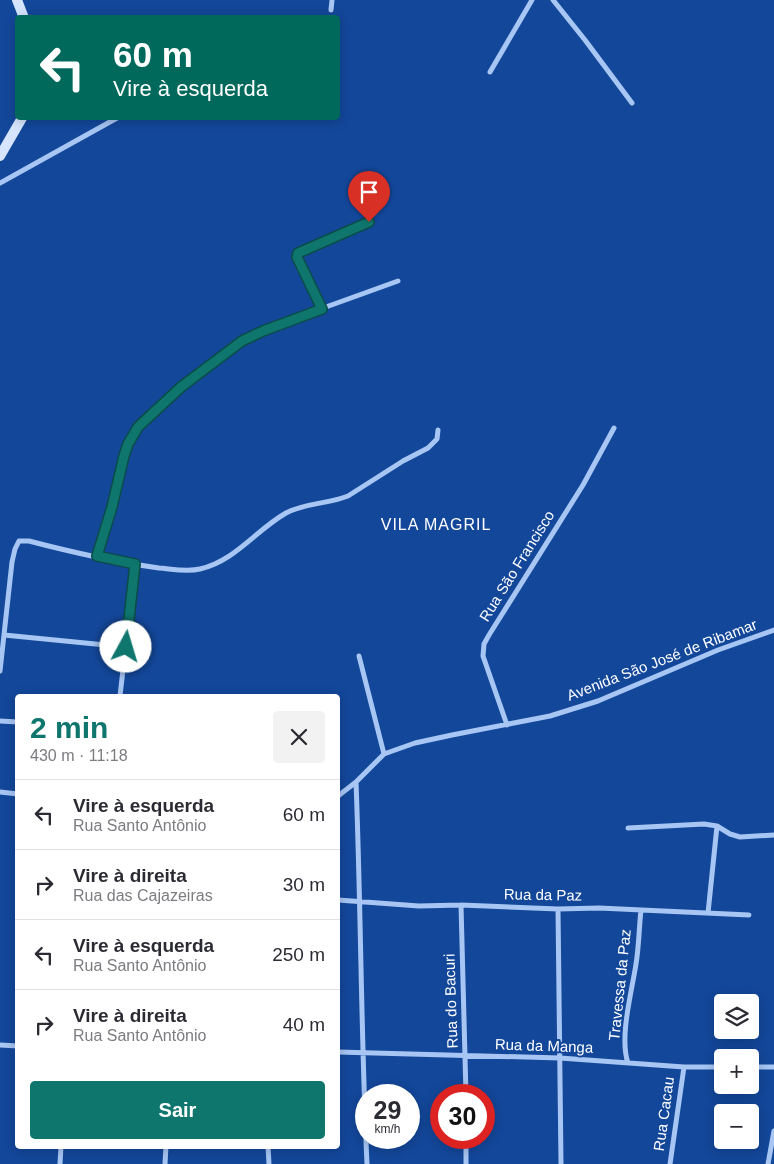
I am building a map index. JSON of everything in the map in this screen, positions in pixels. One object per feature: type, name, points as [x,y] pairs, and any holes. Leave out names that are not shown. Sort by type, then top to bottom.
[{"type":"main road","points":[[17,0],[23,15]]},
{"type":"main road","points":[[0,156],[21,120]]},
{"type":"street","points":[[331,10],[332,0]]},
{"type":"street","points":[[490,72],[532,0]]},
{"type":"street","points":[[553,0],[632,103]]},
{"type":"street","points":[[0,183],[113,120]]},
{"type":"street","points":[[322,309],[297,257],[298,253],[369,222]]},
{"type":"street","points":[[97,556],[128,444],[138,427],[181,387],[242,341],[263,331],[398,281]]},
{"type":"street","name":"Rua São Francisco","points":[[507,724],[483,656],[484,644],[583,485],[614,428]]},
{"type":"street","points":[[0,671],[14,549],[16,544],[23,540],[135,564],[182,570],[200,569],[227,557],[286,513],[338,500],[361,489],[435,443],[438,430]]},
{"type":"street","points":[[120,694],[135,564]]},
{"type":"street","name":"Avenida São José de Ribamar","points":[[340,794],[356,782],[384,754],[414,743],[550,716],[598,701],[718,650],[774,630]]},
{"type":"street","points":[[4,635],[126,647]]},
{"type":"street","points":[[359,656],[384,754]]},
{"type":"street","points":[[0,721],[15,722]]},
{"type":"street","points":[[356,782],[361,901],[361,976],[367,1164]]},
{"type":"street","points":[[0,792],[15,794]]},
{"type":"street","points":[[628,828],[704,824],[717,826],[730,834],[740,837],[774,835]]},
{"type":"street","points":[[708,913],[717,826]]},
{"type":"street","name":"Rua da Paz","points":[[340,900],[419,906],[599,908],[749,916]]},
{"type":"street","name":"Rua do Bacuri","points":[[461,905],[466,1084]]},
{"type":"street","points":[[558,909],[561,1164]]},
{"type":"street","name":"Travessa da Paz","points":[[628,1063],[626,1057],[626,1030],[629,999],[636,963],[641,910]]},
{"type":"street","points":[[0,1045],[15,1046]]},
{"type":"street","name":"Rua da Manga","points":[[340,1052],[560,1058],[684,1067],[714,1067]]},
{"type":"street","name":"Rua Cacau","points":[[670,1164],[684,1067]]},
{"type":"street","points":[[759,1067],[774,1067]]},
{"type":"street","points":[[768,1164],[774,1131]]},
{"type":"street","points":[[60,1164],[61,1149]]},
{"type":"street","points":[[165,1164],[166,1149]]},
{"type":"street","points":[[268,1149],[269,1164]]},
{"type":"street","points":[[466,1149],[466,1164]]},
{"type":"district","name":"VILA MAGRIL","points":[[436,524]]},
{"type":"route","points":[[126,647],[135,564],[97,556],[128,444],[138,427],[149,415],[181,387],[242,341],[322,309],[297,257],[298,253],[301,250],[369,222]]}]
